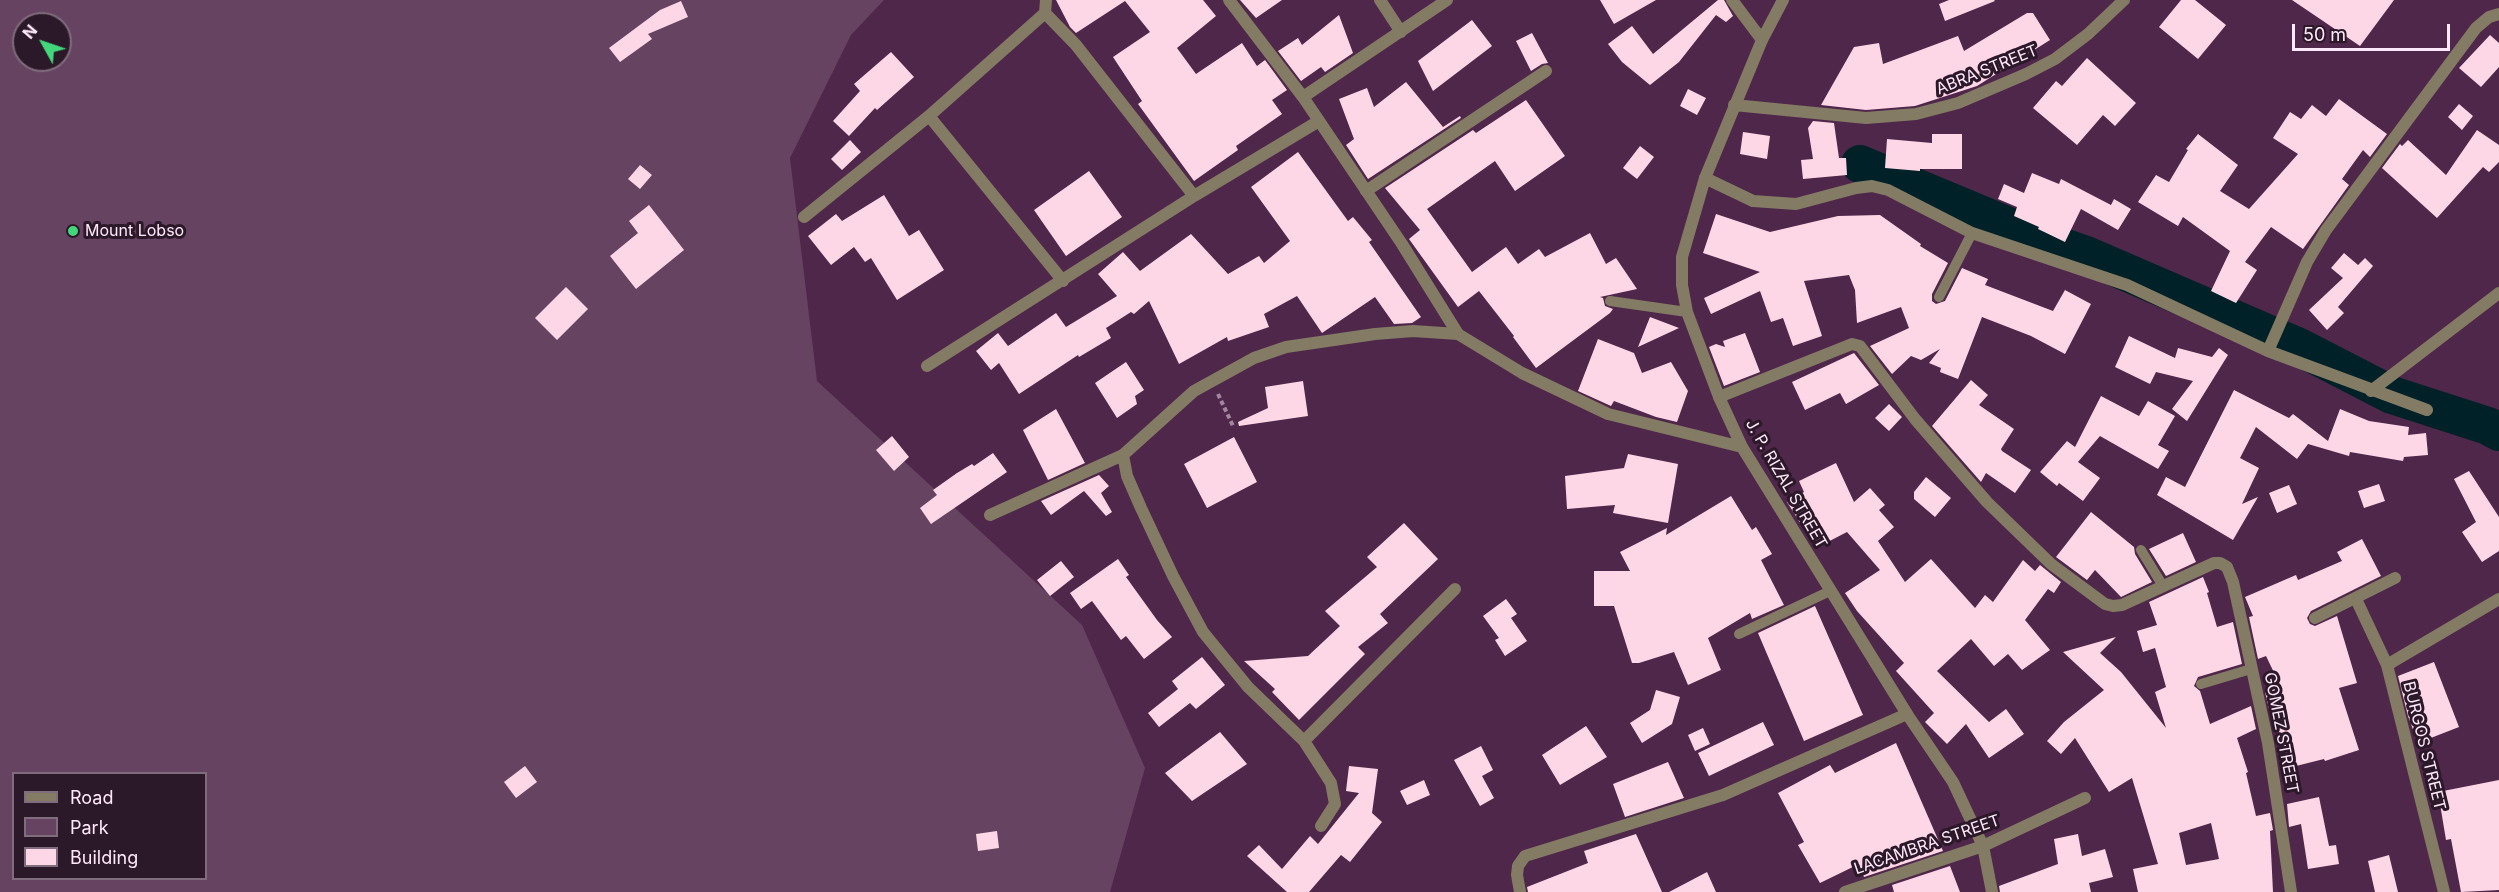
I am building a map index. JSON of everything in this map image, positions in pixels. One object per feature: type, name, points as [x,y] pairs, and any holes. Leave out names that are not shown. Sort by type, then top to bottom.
[{"type":"street","points":[[804,217],[929,116],[1045,13],[1046,0]]},
{"type":"street","points":[[1229,0],[1303,97],[1440,301],[1458,334]]},
{"type":"street","points":[[1380,0],[1401,32]]},
{"type":"street","points":[[1303,97],[1447,0]]},
{"type":"street","points":[[1732,0],[1762,40]]},
{"type":"street","name":"J. P. RIZAL STREET","points":[[1783,0],[1762,40],[1705,178],[1682,257],[1682,285],[1687,312],[1719,397],[1742,447],[1907,714],[1953,782],[1983,846],[1992,892]]},
{"type":"street","name":"ABRA STREET","points":[[1734,105],[1866,118],[1916,114],[1958,103],[2055,59],[2088,34],[2122,1]]},
{"type":"street","points":[[1045,13],[1076,45],[1194,196]]},
{"type":"street","points":[[2270,347],[2315,246],[2326,230],[2476,28],[2489,17],[2499,14]]},
{"type":"street","points":[[1366,191],[1546,70]]},
{"type":"street","points":[[929,116],[1063,280]]},
{"type":"street","points":[[927,366],[1194,196],[1319,121]]},
{"type":"street","points":[[1705,178],[1753,201],[1796,204],[1838,192],[1872,186],[1888,190],[1972,233],[2127,285],[2371,391],[2427,410]]},
{"type":"street","points":[[2371,391],[2499,292]]},
{"type":"street","points":[[990,515],[1123,455],[1194,391],[1254,358],[1286,347],[1375,334],[1413,331],[1458,334],[1522,373],[1576,401],[1608,414],[1742,447]]},
{"type":"street","points":[[1719,397],[1852,344],[1860,346],[1915,419],[1987,502],[2051,564],[2105,604],[2113,606],[2122,605],[2163,586]]},
{"type":"street","points":[[1123,455],[1127,476],[1141,508],[1203,632],[1248,687],[1304,741],[1331,783],[1335,804],[1321,826]]},
{"type":"street","name":"GOMEZ STREET","points":[[2163,586],[2214,563],[2227,567],[2233,582],[2268,743],[2291,892]]},
{"type":"street","points":[[2316,618],[2395,578]]},
{"type":"street","points":[[1304,741],[1455,589]]},
{"type":"street","points":[[2356,599],[2386,665]]},
{"type":"street","name":"BURGOS STREET","points":[[2444,892],[2386,665],[2499,599]]},
{"type":"street","points":[[1520,892],[1518,866],[1525,856],[1723,795],[1907,714]]},
{"type":"street","name":"LACAMBRA STREET","points":[[1845,892],[1983,846],[2085,798]]},
{"type":"lane","points":[[1939,297],[1972,233]]},
{"type":"lane","points":[[1610,301],[1687,312]]},
{"type":"lane","points":[[2141,550],[2163,586]]},
{"type":"lane","points":[[1739,634],[1830,591]]},
{"type":"lane","points":[[2201,684],[2252,669]]},
{"type":"path","points":[[1212,380],[1233,426]]},
{"type":"green space","points":[[0,0],[884,0],[851,35],[790,158],[817,381],[1082,625],[1145,768],[1110,892],[0,892]]},
{"type":"building","points":[[1056,0],[1203,0],[1216,16],[1177,48],[1196,74],[1242,43],[1257,66],[1265,60],[1287,90],[1272,100],[1282,114],[1236,146],[1238,150],[1194,181],[1138,104],[1142,101],[1113,57],[1150,32],[1125,1],[1076,33],[1070,27]]},
{"type":"building","points":[[1240,0],[1282,0],[1256,18]]},
{"type":"building","points":[[1600,0],[1656,0],[1614,24]]},
{"type":"building","points":[[1718,0],[1724,0],[1733,16],[1726,22],[1716,15],[1679,62],[1650,85],[1622,62],[1608,44],[1632,26],[1653,54]]},
{"type":"building","points":[[1949,0],[1995,1],[1945,21],[1939,4]]},
{"type":"building","points":[[2181,0],[2195,0],[2226,25],[2198,59],[2159,27]]},
{"type":"building","points":[[2292,0],[2394,0],[2360,46]]},
{"type":"building","points":[[681,1],[688,17],[648,34],[652,39],[620,62],[609,48],[660,10]]},
{"type":"building","points":[[2027,13],[2033,13],[2050,40],[1977,86],[1915,106],[1866,110],[1821,105],[1854,47],[1879,43],[1883,64],[1958,36],[1964,51]]},
{"type":"building","points":[[1339,15],[1353,53],[1325,72],[1321,67],[1301,81],[1278,51],[1298,38],[1302,45]]},
{"type":"building","points":[[1472,20],[1492,46],[1433,91],[1418,61]]},
{"type":"building","points":[[1532,33],[1548,63],[1531,71],[1516,41]]},
{"type":"building","points":[[2490,35],[2499,43],[2499,67],[2481,87],[2459,68]]},
{"type":"building","points":[[891,52],[914,77],[877,110],[875,108],[849,136],[833,121],[860,91],[854,84]]},
{"type":"building","points":[[2087,58],[2136,103],[2115,126],[2103,115],[2077,145],[2033,108],[2056,81],[2062,86]]},
{"type":"building","points":[[1406,82],[1443,127],[1460,116],[1461,118],[1368,179],[1346,145],[1354,139],[1339,99],[1367,88],[1374,107]]},
{"type":"building","points":[[1688,89],[1706,98],[1697,115],[1680,106]]},
{"type":"building","points":[[2339,99],[2387,134],[2370,157],[2363,150],[2342,179],[2349,185],[2303,249],[2271,227],[2245,262],[2257,270],[2236,303],[2211,291],[2230,251],[2183,217],[2178,226],[2138,202],[2156,175],[2169,182],[2188,150],[2186,149],[2198,134],[2238,165],[2220,191],[2249,209],[2298,154],[2273,138],[2290,112],[2301,119],[2312,105],[2326,116]]},
{"type":"building","points":[[1526,100],[1565,156],[1515,191],[1495,161],[1427,209],[1472,272],[1506,247],[1518,264],[1539,249],[1545,257],[1590,233],[1606,264],[1616,258],[1637,289],[1600,297],[1603,298],[1605,306],[1613,309],[1610,313],[1536,368],[1479,291],[1458,307],[1409,239],[1420,230],[1385,188],[1473,130],[1476,133]]},
{"type":"building","points":[[2459,104],[2473,116],[2462,130],[2448,117]]},
{"type":"building","points":[[1813,121],[1834,123],[1839,158],[1846,158],[1847,175],[1803,179],[1801,160],[1813,159],[1808,128]]},
{"type":"building","points":[[2477,130],[2499,145],[2499,162],[2489,172],[2483,167],[2437,218],[2382,168],[2400,144],[2402,146],[2408,140],[2446,175]]},
{"type":"building","points":[[1743,132],[1770,136],[1767,159],[1740,154]]},
{"type":"building","points":[[1932,134],[1962,134],[1962,169],[1920,169],[1920,171],[1885,168],[1887,139],[1932,143]]},
{"type":"building","points":[[850,140],[861,152],[842,170],[831,159]]},
{"type":"building","points":[[1640,146],[1654,157],[1637,179],[1623,168]]},
{"type":"building","points":[[1298,152],[1348,221],[1353,217],[1372,240],[1369,242],[1421,317],[1412,323],[1394,324],[1375,297],[1322,333],[1297,296],[1264,314],[1269,327],[1228,341],[1227,337],[1179,364],[1149,301],[1134,314],[1131,312],[1106,328],[1111,338],[1079,357],[1078,355],[1019,394],[999,363],[991,370],[976,351],[998,333],[1008,346],[1056,313],[1066,327],[1117,296],[1098,274],[1123,252],[1140,271],[1191,234],[1228,274],[1259,256],[1264,263],[1290,241],[1251,187]]},
{"type":"building","points":[[640,165],[652,175],[640,189],[628,179]]},
{"type":"building","points":[[1089,171],[1122,217],[1066,256],[1034,210]]},
{"type":"building","points":[[2032,173],[2059,184],[2061,179],[2111,205],[2114,199],[2131,209],[2118,230],[2081,209],[2065,242],[2014,216],[2017,207],[1998,199],[2004,184],[2024,193]]},
{"type":"building","points":[[884,195],[909,236],[919,230],[944,270],[897,300],[871,258],[865,262],[854,247],[831,265],[808,236],[836,214],[842,221]]},
{"type":"building","points":[[649,205],[684,250],[636,289],[610,256],[638,233],[629,221]]},
{"type":"building","points":[[1716,214],[1770,232],[1838,216],[1880,215],[1921,244],[1920,246],[1948,263],[1932,294],[1932,301],[1936,304],[1945,301],[1962,268],[1988,279],[1985,285],[2053,311],[2065,290],[2091,304],[2065,354],[2031,336],[1982,317],[1958,379],[1940,372],[1941,368],[1929,363],[1940,349],[1921,360],[1911,356],[1892,374],[1870,346],[1909,328],[1901,307],[1857,323],[1855,290],[1849,275],[1804,281],[1822,336],[1793,346],[1783,318],[1771,322],[1760,291],[1711,314],[1704,298],[1760,272],[1703,253]]},
{"type":"building","points":[[2344,253],[2358,265],[2365,258],[2373,266],[2338,307],[2344,313],[2327,330],[2309,310],[2343,278],[2331,268]]},
{"type":"building","points":[[566,287],[588,309],[557,340],[535,318]]},
{"type":"building","points":[[1650,317],[1679,328],[1638,347]]},
{"type":"building","points":[[1745,333],[1760,372],[1724,386],[1709,347],[1716,344],[1725,347],[1723,341]]},
{"type":"building","points":[[2129,336],[2175,358],[2178,348],[2212,357],[2219,348],[2228,355],[2187,421],[2172,409],[2193,381],[2156,372],[2150,384],[2115,367]]},
{"type":"building","points":[[1598,339],[1634,353],[1642,373],[1671,362],[1688,391],[1677,422],[1656,417],[1614,401],[1611,406],[1578,391]]},
{"type":"building","points":[[1854,353],[1879,385],[1846,404],[1840,393],[1805,410],[1792,382]]},
{"type":"building","points":[[1126,362],[1144,390],[1135,396],[1137,404],[1117,418],[1095,383]]},
{"type":"building","points":[[1971,380],[1988,395],[1979,405],[2014,429],[2001,449],[2002,451],[2031,470],[2015,493],[1986,473],[1981,482],[1932,426]]},
{"type":"building","points":[[1303,381],[1308,416],[1239,426],[1238,422],[1268,408],[1265,387]]},
{"type":"building","points":[[2234,390],[2289,418],[2293,414],[2328,441],[2340,409],[2369,421],[2409,427],[2408,435],[2426,433],[2428,455],[2404,457],[2403,461],[2350,452],[2349,456],[2308,444],[2297,459],[2256,427],[2240,458],[2259,468],[2242,504],[2258,497],[2233,540],[2157,495],[2166,477],[2185,487]]},
{"type":"building","points":[[2101,396],[2139,416],[2148,401],[2175,416],[2158,445],[2169,451],[2158,469],[2100,436],[2078,462],[2100,478],[2083,501],[2059,483],[2057,486],[2040,472],[2067,441],[2075,447]]},
{"type":"building","points":[[1889,404],[1902,417],[1889,431],[1875,418]]},
{"type":"building","points":[[1056,409],[1085,463],[1048,480],[1023,430]]},
{"type":"building","points":[[892,436],[909,457],[894,471],[876,450]]},
{"type":"building","points":[[1234,437],[1257,482],[1207,508],[1184,464]]},
{"type":"building","points":[[993,453],[1007,472],[931,524],[920,508],[937,495],[933,490],[957,473],[972,464],[974,466]]},
{"type":"building","points":[[1628,454],[1678,464],[1668,523],[1613,513],[1615,505],[1567,509],[1565,476],[1624,468]]},
{"type":"building","points":[[1836,463],[1854,502],[1870,488],[1885,505],[1879,510],[1894,527],[1878,541],[1905,582],[1931,559],[1975,608],[1985,595],[1993,602],[2023,560],[2035,571],[2040,565],[2061,582],[2054,593],[2048,589],[2025,620],[2050,650],[2022,670],[2008,654],[1994,666],[1971,639],[1937,671],[1989,722],[2006,709],[2024,734],[1989,758],[1966,724],[1947,744],[1925,722],[1934,713],[1896,671],[1904,663],[1857,611],[1845,593],[1880,570],[1847,532],[1816,548],[1787,502],[1804,492],[1799,481]]},
{"type":"building","points":[[2469,471],[2499,517],[2499,551],[2482,562],[2462,532],[2476,522],[2454,479]]},
{"type":"building","points":[[1099,475],[1109,486],[1101,493],[1112,512],[1106,516],[1084,491],[1051,515],[1041,501]]},
{"type":"building","points":[[1926,477],[1951,498],[1935,517],[1914,499],[1914,492]]},
{"type":"building","points":[[2379,484],[2385,501],[2364,508],[2358,491]]},
{"type":"building","points":[[2289,485],[2297,504],[2277,513],[2269,493]]},
{"type":"building","points":[[1731,496],[1752,530],[1756,527],[1772,554],[1761,560],[1784,605],[1752,619],[1750,613],[1708,638],[1721,670],[1688,685],[1674,652],[1632,663],[1614,606],[1594,606],[1594,571],[1630,571],[1620,552],[1667,528],[1666,535]]},
{"type":"building","points":[[2091,512],[2134,547],[2135,554],[2152,582],[2121,597],[2095,570],[2087,580],[2056,557]]},
{"type":"building","points":[[1404,523],[1438,559],[1380,614],[1388,623],[1358,647],[1365,654],[1299,720],[1272,692],[1275,689],[1244,661],[1308,656],[1340,626],[1325,611],[1377,567],[1367,557]]},
{"type":"building","points":[[2183,533],[2196,562],[2166,576],[2149,549]]},
{"type":"building","points":[[2362,539],[2381,576],[2311,611],[2307,618],[2310,624],[2315,626],[2337,616],[2357,683],[2339,688],[2359,750],[2325,761],[2324,759],[2288,768],[2276,719],[2272,721],[2265,692],[2280,685],[2266,656],[2258,659],[2249,617],[2253,616],[2245,597],[2296,575],[2298,580],[2342,561],[2337,552]]},
{"type":"building","points":[[1118,559],[1129,575],[1126,577],[1172,637],[1144,659],[1126,636],[1121,640],[1092,601],[1081,609],[1070,593]]},
{"type":"building","points":[[1061,561],[1074,577],[1050,596],[1037,580]]},
{"type":"building","points":[[2203,577],[2217,627],[2233,622],[2242,664],[2198,677],[2194,686],[2200,691],[2210,724],[2251,706],[2256,729],[2237,738],[2248,772],[2246,773],[2256,816],[2270,813],[2273,830],[2270,831],[2273,892],[2138,892],[2133,869],[2158,864],[2132,778],[2109,792],[2075,738],[2061,754],[2047,741],[2064,722],[2104,690],[2063,652],[2116,637],[2100,653],[2121,672],[2166,728],[2155,692],[2166,687],[2155,648],[2143,652],[2137,631],[2157,625],[2149,602]],"holes":[[[2211,823],[2219,859],[2186,865],[2179,833]]]},
{"type":"building","points":[[1506,599],[1517,614],[1511,618],[1527,641],[1505,656],[1495,640],[1499,638],[1483,616]]},
{"type":"building","points":[[1815,606],[1863,715],[1804,741],[1758,633]]},
{"type":"building","points":[[1202,657],[1225,685],[1196,709],[1190,703],[1159,727],[1148,713],[1178,689],[1172,681]]},
{"type":"building","points":[[2434,662],[2459,727],[2418,743],[2408,716],[2398,676]]},
{"type":"building","points":[[1656,690],[1680,697],[1672,724],[1642,743],[1630,723],[1650,710]]},
{"type":"building","points":[[1763,722],[1774,745],[1709,776],[1698,753]]},
{"type":"building","points":[[1586,726],[1607,757],[1560,785],[1542,755]]},
{"type":"building","points":[[1703,728],[1710,744],[1695,751],[1688,735]]},
{"type":"building","points":[[1220,732],[1247,764],[1192,801],[1165,773]]},
{"type":"building","points":[[1896,743],[1943,851],[1864,877],[1859,864],[1820,883],[1798,845],[1804,842],[1778,793],[1830,765],[1835,773]]},
{"type":"building","points":[[1481,746],[1493,770],[1482,776],[1494,798],[1480,806],[1454,760]]},
{"type":"building","points":[[1668,762],[1684,798],[1625,817],[1613,784]]},
{"type":"building","points":[[525,766],[537,782],[516,798],[504,782]]},
{"type":"building","points":[[1349,766],[1378,769],[1372,813],[1382,822],[1350,862],[1341,855],[1309,892],[1287,892],[1247,856],[1259,845],[1282,869],[1310,836],[1318,844],[1359,793],[1346,791]]},
{"type":"building","points":[[1424,780],[1430,795],[1407,805],[1400,791]]},
{"type":"building","points":[[2499,780],[2499,890],[2461,892],[2451,839],[2446,840],[2438,792]]},
{"type":"building","points":[[2319,797],[2329,846],[2336,845],[2339,864],[2308,869],[2301,824],[2289,827],[2287,804]]},
{"type":"building","points":[[997,831],[999,848],[978,851],[976,834]]},
{"type":"building","points":[[1636,834],[1662,892],[1528,892],[1527,887],[1588,863],[1584,851]]},
{"type":"building","points":[[2078,834],[2082,856],[2105,849],[2113,877],[2089,883],[2091,892],[2000,892],[1999,886],[2058,864],[2054,839]]},
{"type":"building","points":[[2389,855],[2398,892],[2375,892],[2368,861]]},
{"type":"building","points":[[1950,866],[1960,892],[1894,892],[1892,885]]},
{"type":"building","points":[[1707,872],[1716,892],[1669,892]]},
{"type":"waterway","points":[[1860,164],[2040,239],[2086,255],[2299,347],[2392,395],[2488,426],[2499,432]]},
{"type":"place","name":"Mount Lobso","points":[[73,231]]}]
